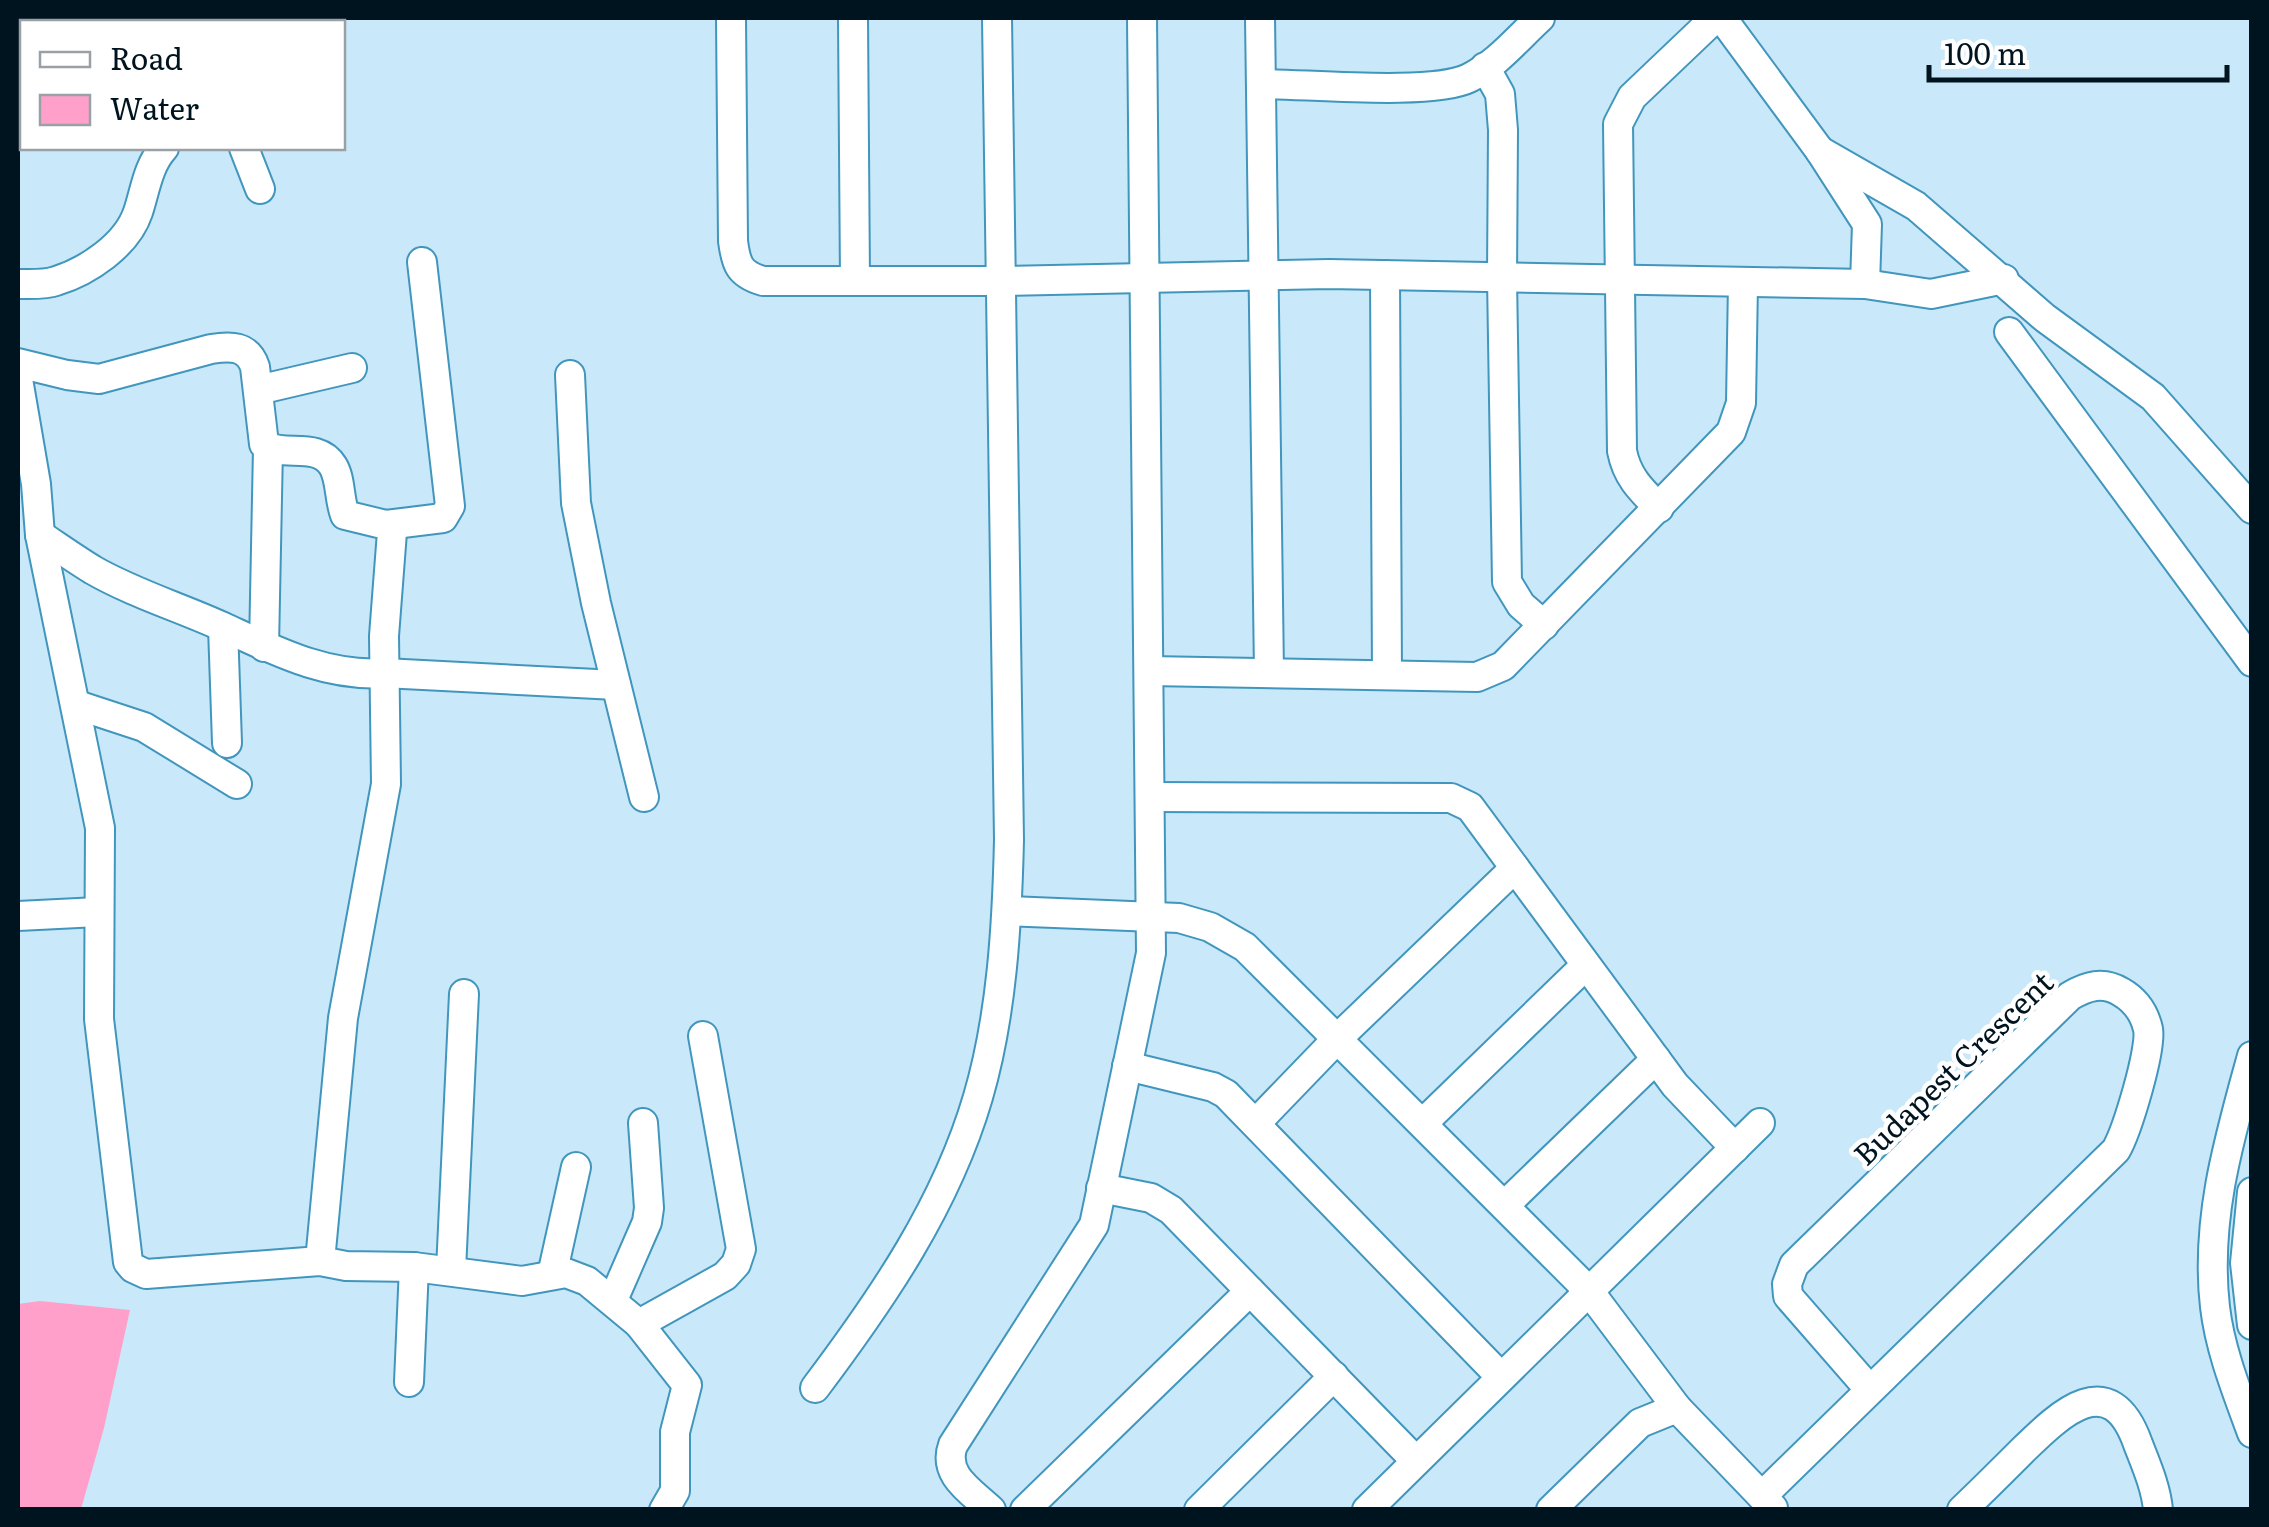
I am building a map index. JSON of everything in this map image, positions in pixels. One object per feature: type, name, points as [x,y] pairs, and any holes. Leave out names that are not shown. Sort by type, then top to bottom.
[{"type":"street","points":[[732,18],[736,262],[742,273],[763,281],[1385,275],[1865,284],[1931,294],[2004,279]]},
{"type":"street","points":[[852,18],[856,281]]},
{"type":"street","points":[[814,1388],[877,1306],[951,1170],[978,1096],[1000,973],[1009,840],[997,18]]},
{"type":"street","points":[[991,1510],[956,1477],[949,1456],[1094,1224],[1151,954],[1142,18]]},
{"type":"street","points":[[1260,18],[1269,673]]},
{"type":"street","points":[[1261,84],[1441,86],[1485,68],[1540,18]]},
{"type":"street","points":[[1659,508],[1633,481],[1622,451],[1618,124],[1632,98],[1718,18],[1820,151],[1867,224],[1865,284]]},
{"type":"street","points":[[1485,68],[1500,94],[1504,130],[1507,582],[1521,606],[1544,625]]},
{"type":"street","points":[[18,284],[54,282],[100,260],[120,242],[136,218],[156,156],[162,150]]},
{"type":"street","points":[[245,150],[260,190]]},
{"type":"street","points":[[1820,151],[1916,206],[2045,318],[2153,397],[2252,509]]},
{"type":"street","points":[[268,448],[306,450],[324,457],[334,468],[345,515],[386,526],[443,518],[450,506],[422,262]]},
{"type":"street","points":[[1385,275],[1387,675]]},
{"type":"street","points":[[1150,671],[1477,677],[1503,666],[1724,441],[1738,418],[1743,282]]},
{"type":"street","points":[[2009,332],[2252,662]]},
{"type":"street","points":[[18,363],[99,378],[230,346],[252,358],[260,425],[268,448],[264,647]]},
{"type":"street","points":[[258,390],[352,368]]},
{"type":"street","points":[[570,375],[576,503],[644,797]]},
{"type":"street","points":[[18,380],[36,484],[40,536],[100,828],[101,1039],[128,1262],[146,1274],[320,1261],[346,1266],[451,1270],[522,1280],[576,1275],[639,1324],[687,1385],[676,1432],[675,1491],[664,1510]]},
{"type":"street","points":[[320,1261],[342,1018],[386,784],[384,636],[392,532],[386,526]]},
{"type":"street","points":[[40,536],[92,569],[264,647],[321,667],[357,674],[616,684]]},
{"type":"street","points":[[223,627],[227,743]]},
{"type":"street","points":[[77,705],[144,727],[237,784]]},
{"type":"street","points":[[1151,797],[1452,798],[1470,807],[1676,1085],[1734,1148]]},
{"type":"street","points":[[1256,1123],[1338,1038],[1515,868]]},
{"type":"street","points":[[1007,911],[1179,918],[1210,927],[1245,947],[1589,1291],[1677,1408],[1768,1503]]},
{"type":"street","points":[[18,916],[98,912]]},
{"type":"street","points":[[1424,1124],[1586,964]]},
{"type":"street","name":"Budapest Crescent","points":[[1768,1503],[1870,1390],[2121,1142],[2149,1042],[2143,1014],[2133,1000],[2117,989],[2104,984],[2082,988],[2070,996],[1794,1265],[1786,1284],[1788,1296],[1870,1390]]},
{"type":"street","points":[[451,1270],[464,994]]},
{"type":"street","points":[[639,1324],[725,1276],[736,1264],[741,1249],[703,1036]]},
{"type":"street","points":[[2252,1056],[2215,1204],[2212,1243],[2215,1308],[2221,1339],[2252,1432]]},
{"type":"street","points":[[1505,1205],[1656,1059]]},
{"type":"street","points":[[1127,1066],[1213,1087],[1226,1094],[1501,1377]]},
{"type":"street","points":[[613,1300],[650,1208],[643,1123]]},
{"type":"street","points":[[1366,1510],[1760,1123]]},
{"type":"street","points":[[552,1275],[576,1167]]},
{"type":"street","points":[[1101,1188],[1151,1198],[1171,1210],[1416,1461]]},
{"type":"street","points":[[2252,1192],[2245,1263],[2252,1325]]},
{"type":"street","points":[[409,1382],[414,1267]]},
{"type":"street","points":[[1025,1510],[1250,1291]]},
{"type":"street","points":[[1199,1510],[1334,1376]]},
{"type":"street","points":[[1962,1510],[2058,1416],[2080,1403],[2091,1402],[2114,1408],[2124,1416],[2134,1433],[2158,1510]]},
{"type":"street","points":[[1550,1510],[1640,1423],[1677,1408]]},
{"type":"water","points":[[40,1301],[130,1310],[81,1509],[18,1507],[18,1304]]}]
